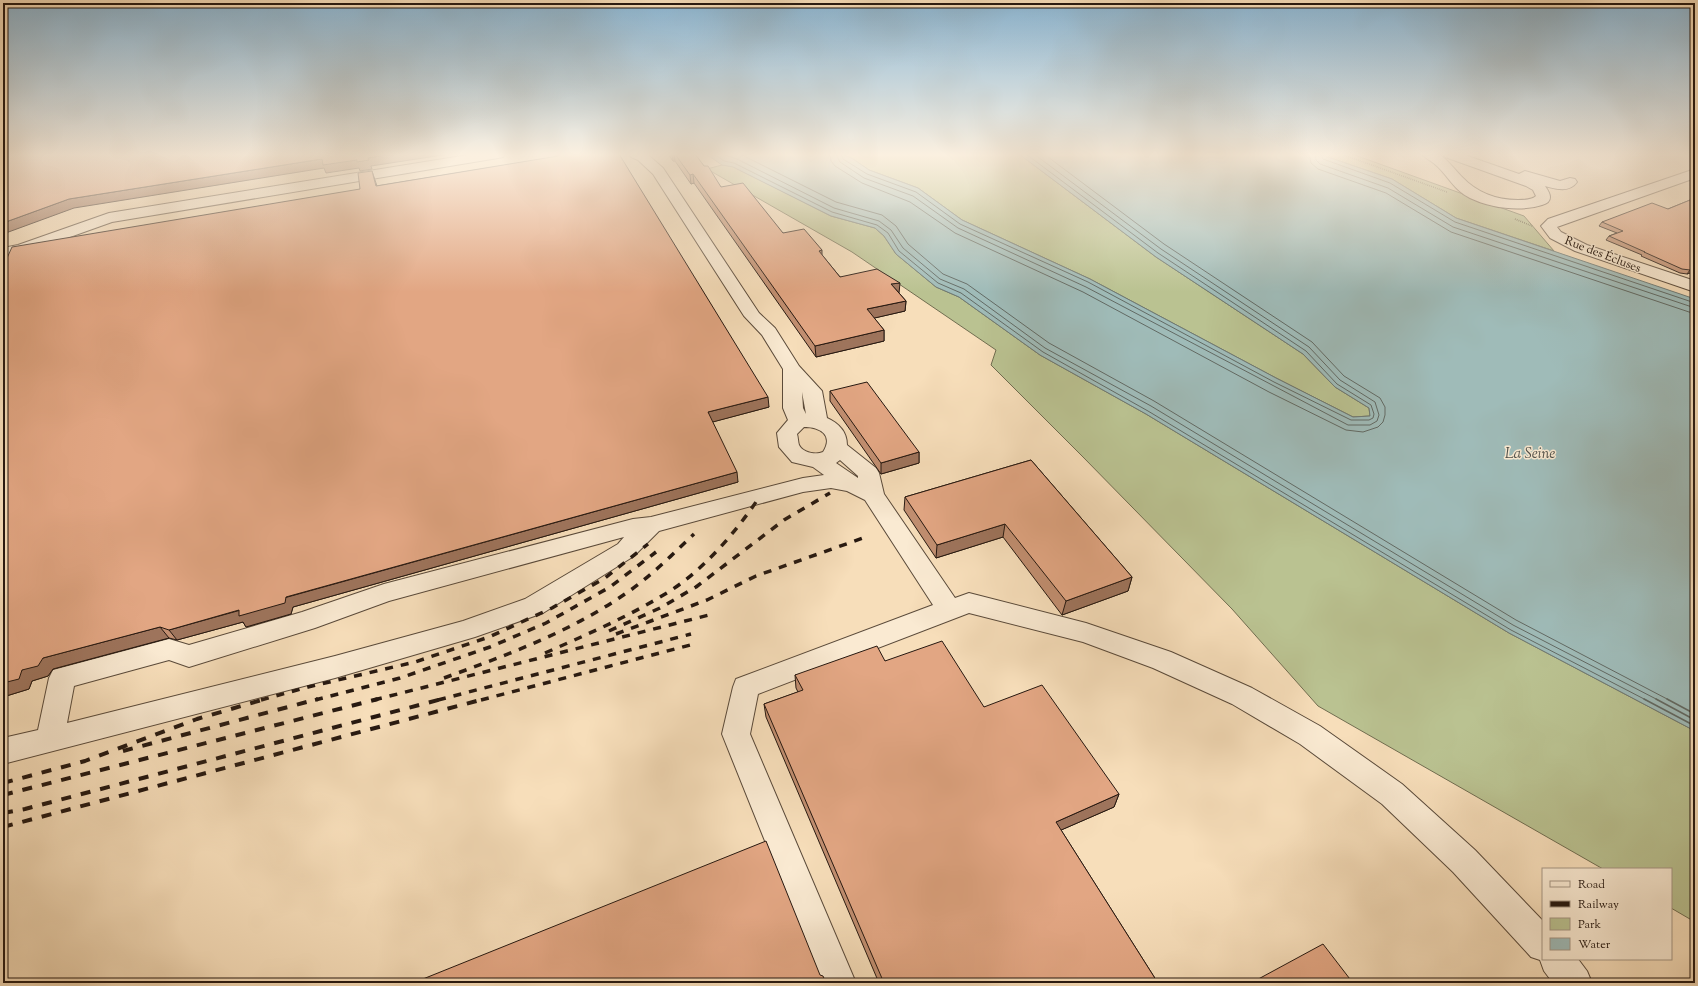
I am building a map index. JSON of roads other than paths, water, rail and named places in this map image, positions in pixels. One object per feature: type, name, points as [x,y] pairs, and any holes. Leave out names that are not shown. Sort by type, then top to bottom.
[{"type":"street","points":[[3,253],[22,249],[109,218],[218,200]]},
{"type":"street","points":[[677,200],[753,316],[769,332],[792,369],[812,391],[808,421]]},
{"type":"street","points":[[1492,200],[1521,204],[1537,203],[1542,200]]},
{"type":"street","name":"Rue des Écluses","points":[[1617,200],[1553,222],[1549,226],[1555,235],[1581,248],[1695,287]]},
{"type":"street","points":[[819,461],[832,457],[837,446],[837,438],[831,428],[808,421],[787,434],[790,447],[799,457],[819,461],[852,484],[873,496]]},
{"type":"street","points":[[837,446],[868,473],[873,496],[949,609]]},
{"type":"street","points":[[50,740],[62,678],[169,649],[189,656],[306,621],[384,593],[633,527],[651,525],[803,485],[831,480],[852,484]]},
{"type":"street","points":[[3,751],[335,667],[466,630],[534,606],[626,550],[651,525]]},
{"type":"street","points":[[839,983],[736,734],[746,687],[949,609],[969,603],[1086,633],[1162,660],[1242,696],[1310,735],[1392,794],[1464,860],[1542,943]]},
{"type":"street","points":[[1557,960],[1575,983]]},
{"type":"water","name":"La Seine","points":[[799,200],[935,200],[962,220],[1090,279],[1276,378],[1353,417],[1370,416],[1369,408],[1335,387],[1303,354],[1156,257],[1080,200],[1426,200],[1456,218],[1695,299],[1695,731],[1509,633],[1146,414],[1040,355],[959,297],[936,287],[896,254],[884,236],[875,228],[831,216]]},
{"type":"railway","points":[[609,631],[660,608],[696,587],[784,520],[830,493]]},
{"type":"railway","points":[[545,653],[624,617],[670,591],[694,573],[717,551],[756,502]]},
{"type":"railway","points":[[444,678],[538,642],[604,608],[661,566],[694,534]]},
{"type":"railway","points":[[616,634],[707,600],[756,576],[863,538]]},
{"type":"railway","points":[[261,700],[308,687],[415,662],[489,637],[552,608],[605,578],[648,544]]},
{"type":"railway","points":[[315,700],[400,678],[490,647],[546,623],[610,587],[656,552]]},
{"type":"railway","points":[[374,700],[709,615]]},
{"type":"railway","points":[[438,700],[691,634]]},
{"type":"railway","points":[[481,700],[694,644]]},
{"type":"railway","points":[[3,783],[85,761],[197,719],[265,699]]},
{"type":"railway","points":[[123,751],[318,699]]},
{"type":"railway","points":[[3,795],[378,699]]},
{"type":"railway","points":[[3,813],[25,809],[442,699]]},
{"type":"railway","points":[[3,827],[484,699]]}]
